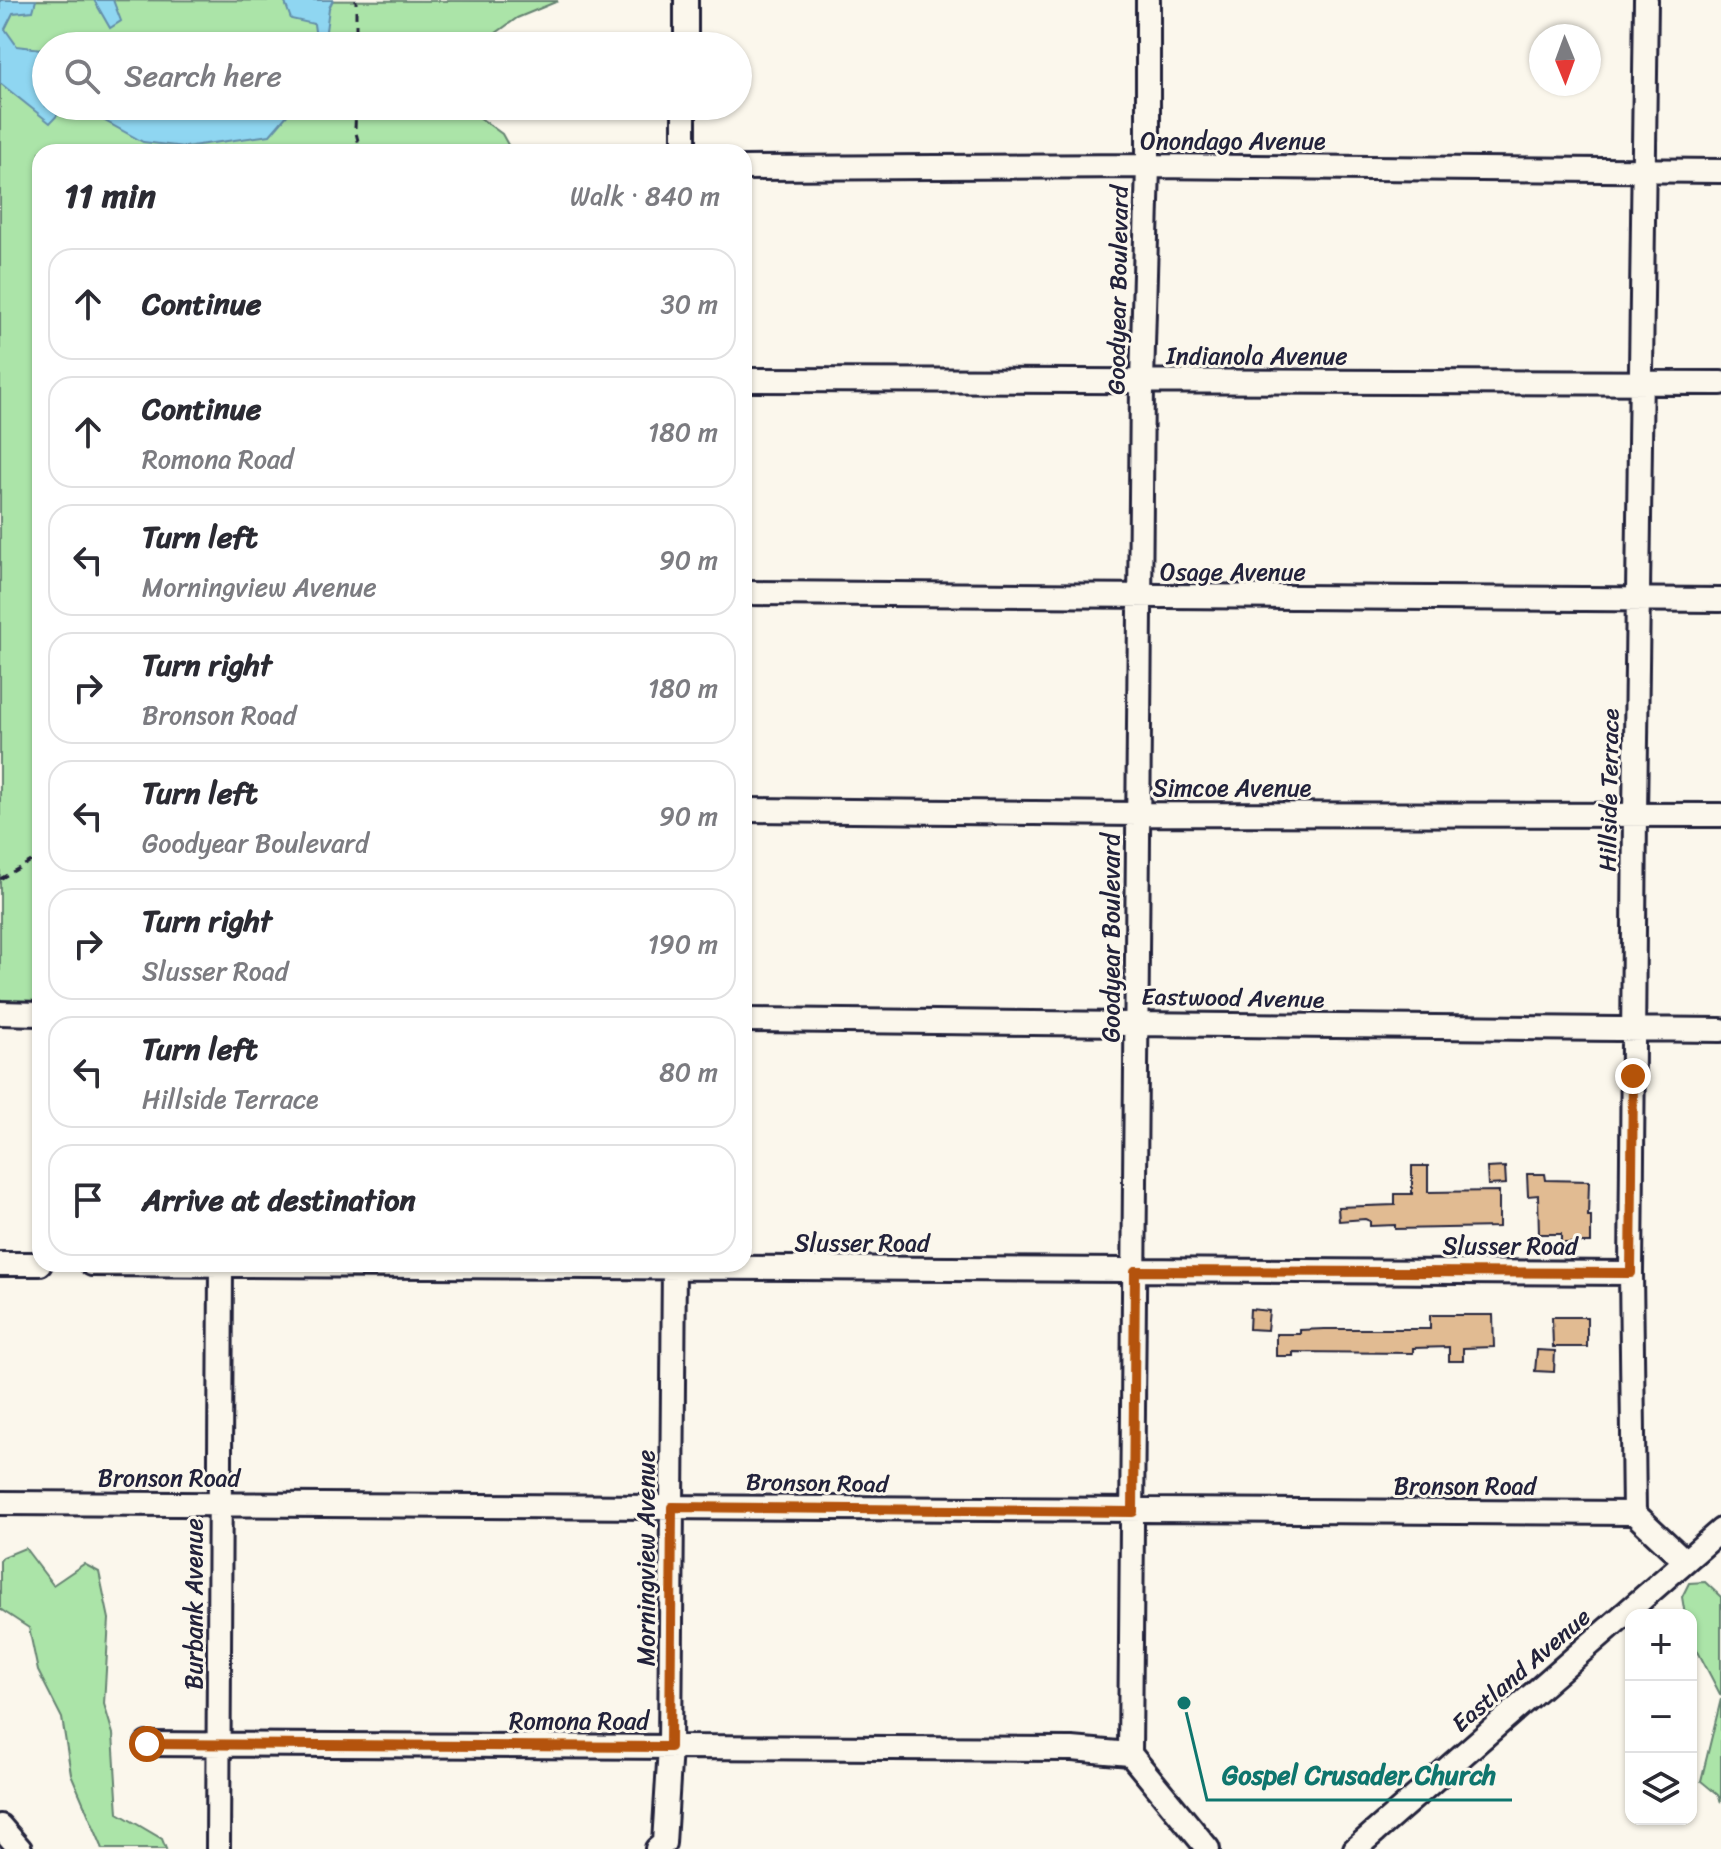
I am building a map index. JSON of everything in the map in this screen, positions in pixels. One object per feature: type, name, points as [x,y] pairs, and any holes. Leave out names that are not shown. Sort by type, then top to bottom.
[{"type":"street","points":[[686,0],[686,32]]},
{"type":"street","name":"Goodyear Boulevard","points":[[1130,1754],[1148,0]]},
{"type":"street","name":"Hillside Terrace","points":[[1634,1513],[1631,1273],[1646,0]]},
{"type":"street","points":[[684,120],[684,144]]},
{"type":"street","name":"Onondago Avenue","points":[[752,168],[1148,166],[1721,171]]},
{"type":"street","name":"Indianola Avenue","points":[[752,380],[1721,383]]},
{"type":"street","name":"Osage Avenue","points":[[752,593],[1721,600]]},
{"type":"street","name":"Simcoe Avenue","points":[[752,810],[1721,815]]},
{"type":"street","points":[[0,1013],[32,1014]]},
{"type":"street","name":"Eastwood Avenue","points":[[752,1020],[1721,1030]]},
{"type":"street","points":[[0,1264],[32,1264]]},
{"type":"street","name":"Slusser Road","points":[[752,1267],[1631,1273]]},
{"type":"street","name":"Burbank Avenue","points":[[218,1849],[221,1272]]},
{"type":"street","name":"Morningview Avenue","points":[[662,1847],[670,1747],[674,1272]]},
{"type":"street","name":"Bronson Road","points":[[0,1503],[1634,1513]]},
{"type":"street","points":[[1634,1513],[1684,1560]]},
{"type":"street","name":"Eastland Avenue","points":[[1355,1849],[1721,1530]]},
{"type":"street","name":"Romona Road","points":[[147,1744],[1072,1749],[1130,1754]]},
{"type":"street","points":[[1130,1754],[1208,1849]]},
{"type":"street","points":[[0,1826],[20,1849]]},
{"type":"path","points":[[356,0],[356,32]]},
{"type":"path","points":[[355,120],[359,144]]},
{"type":"path","points":[[0,879],[32,861]]},
{"type":"green space","points":[[0,0],[558,1],[517,18],[498,32],[32,32],[32,120],[483,120],[502,134],[508,144],[32,144],[32,1002],[0,1001]]},
{"type":"green space","points":[[25,1548],[53,1585],[84,1564],[99,1572],[109,1619],[104,1704],[113,1734],[118,1813],[162,1839],[166,1849],[103,1849],[71,1774],[62,1718],[38,1671],[29,1628],[0,1609],[0,1561]]},
{"type":"green space","points":[[1705,1582],[1721,1597],[1721,1696],[1697,1650],[1697,1609],[1684,1609],[1682,1597],[1689,1583]]},
{"type":"green space","points":[[1721,1699],[1721,1802],[1718,1795],[1701,1781]]},
{"type":"water","points":[[0,0],[36,0],[33,11],[13,13],[5,29],[17,46],[32,48],[32,109],[0,83]]},
{"type":"water","points":[[94,0],[113,0],[121,21],[110,28]]},
{"type":"water","points":[[284,0],[333,0],[326,32],[315,32],[314,24],[291,19]]},
{"type":"water","points":[[103,120],[283,120],[270,135],[206,144],[143,142]]},
{"type":"building","points":[[1412,1166],[1428,1166],[1428,1192],[1499,1191],[1499,1227],[1395,1229],[1395,1225],[1370,1226],[1370,1221],[1365,1219],[1339,1221],[1338,1207],[1395,1205],[1395,1194],[1412,1194]]},
{"type":"building","points":[[1505,1167],[1506,1184],[1488,1185],[1487,1168]]},
{"type":"building","points":[[1527,1174],[1545,1174],[1546,1180],[1589,1181],[1591,1243],[1561,1243],[1561,1234],[1539,1234],[1538,1195],[1528,1196]]},
{"type":"building","points":[[1250,1309],[1269,1311],[1267,1330],[1249,1329]]},
{"type":"building","points":[[1430,1315],[1493,1315],[1494,1347],[1463,1348],[1463,1361],[1449,1361],[1449,1347],[1413,1348],[1413,1353],[1293,1352],[1293,1356],[1276,1356],[1276,1334],[1300,1334],[1300,1330],[1325,1329],[1430,1329]]},
{"type":"building","points":[[1552,1317],[1587,1317],[1587,1347],[1553,1347]]},
{"type":"building","points":[[1537,1350],[1555,1351],[1554,1372],[1535,1371]]},
{"type":"place","name":"Gospel Crusader Church","points":[[1184,1703]]},
{"type":"route","points":[[147,1744],[670,1747],[672,1507],[1133,1512],[1135,1271],[1631,1273],[1633,1076]]}]
